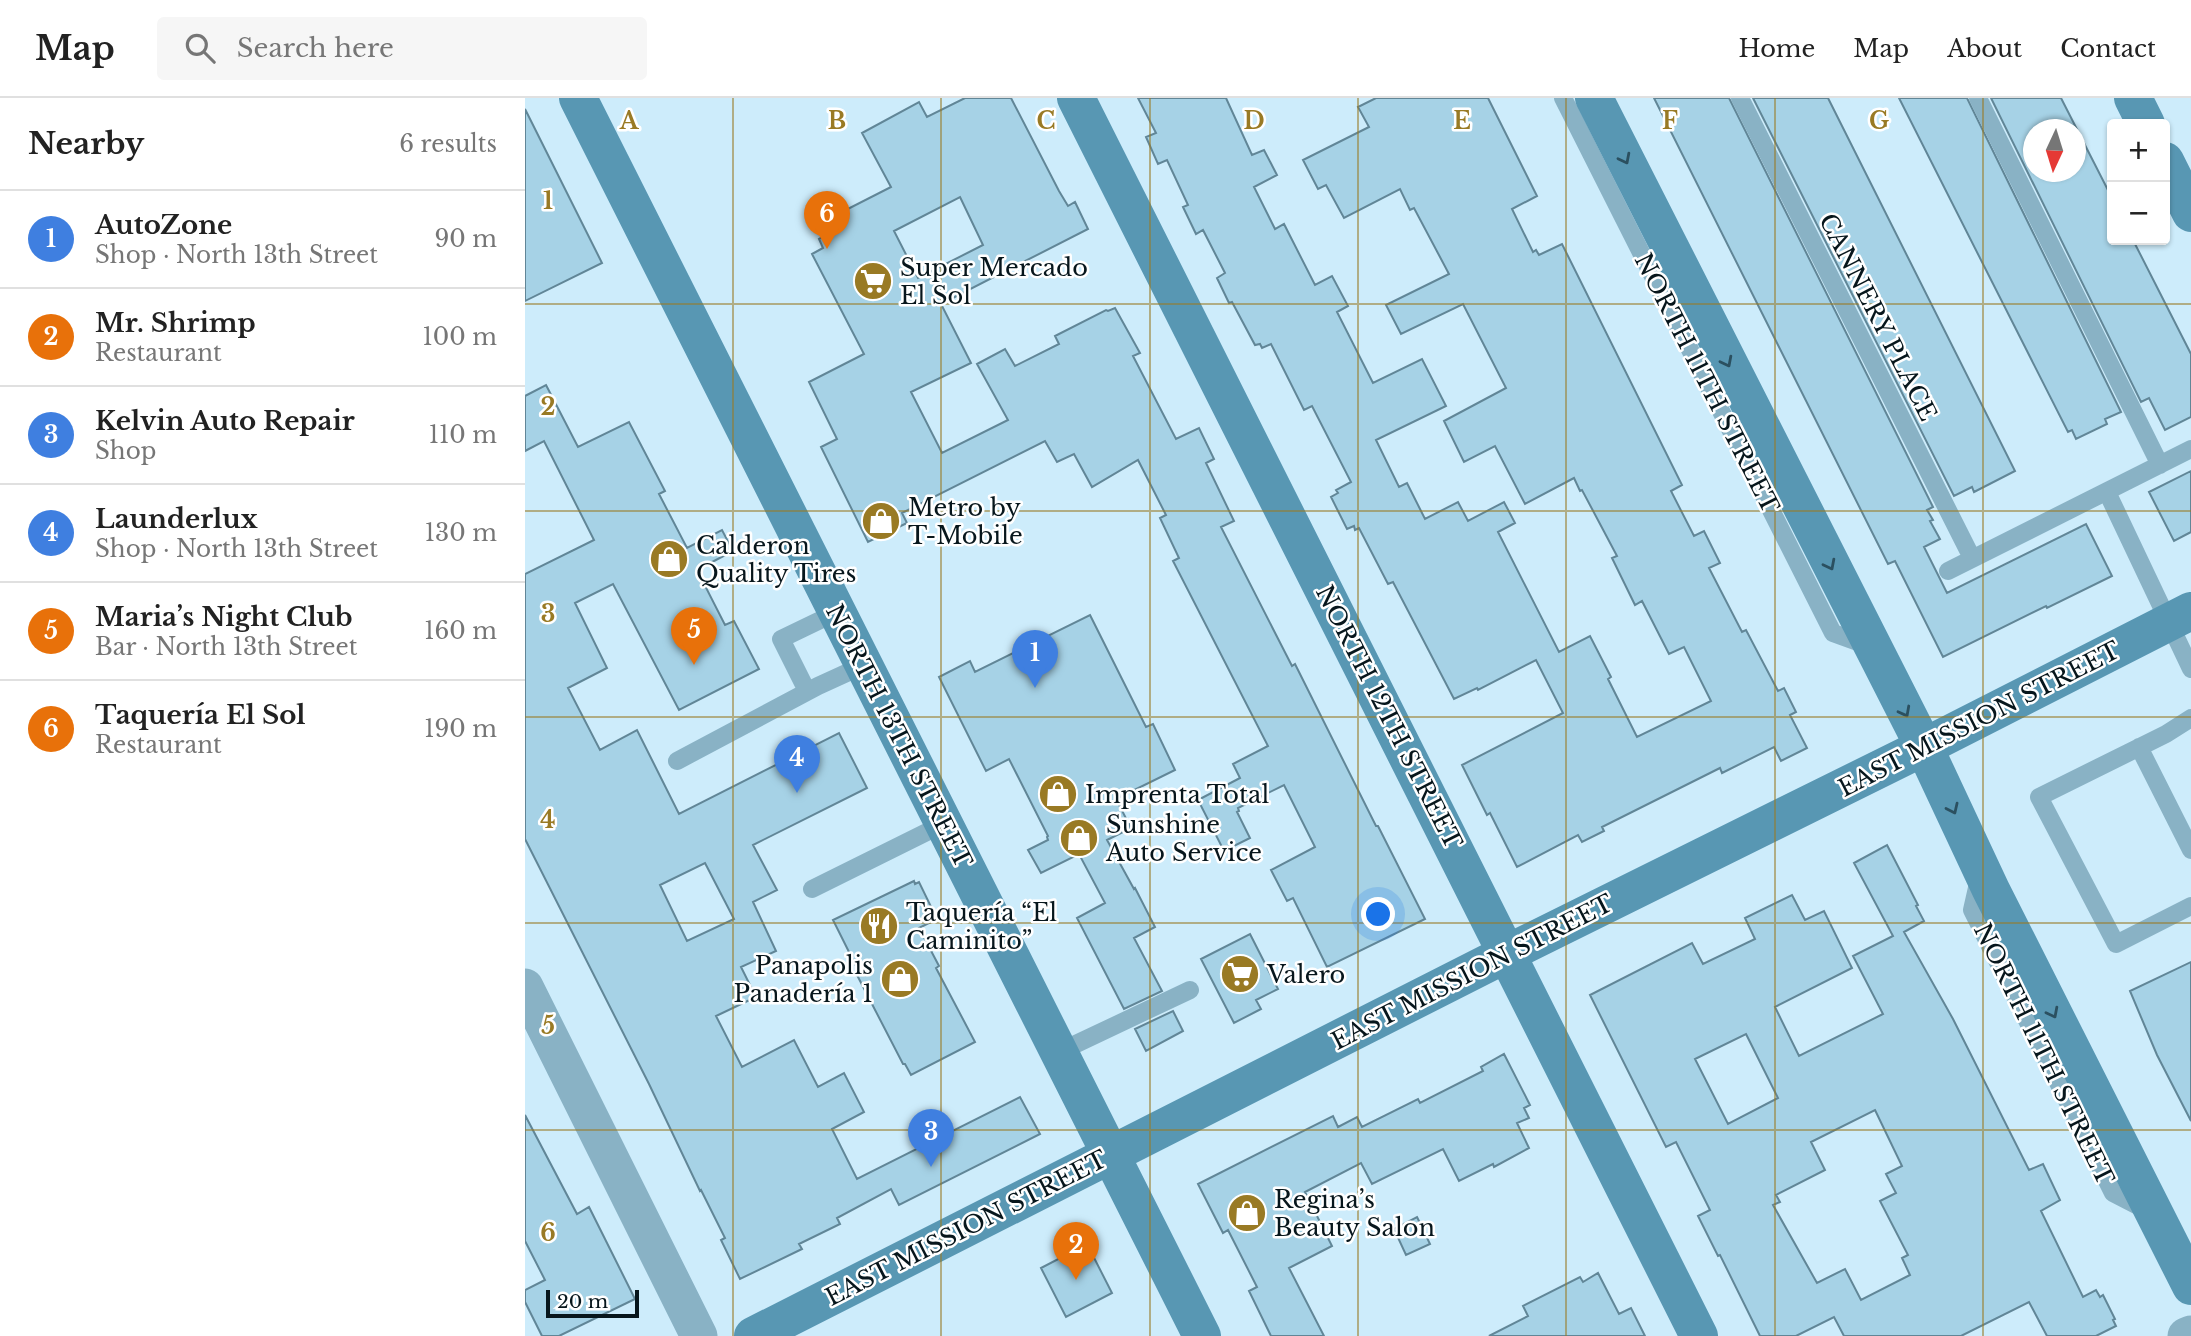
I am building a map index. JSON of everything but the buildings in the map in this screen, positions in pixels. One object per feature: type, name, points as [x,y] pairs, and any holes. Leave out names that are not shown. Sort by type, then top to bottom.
[{"type":"street","name":"NORTH 13TH STREET","points":[[578,98],[1202,1336]]},
{"type":"street","name":"NORTH 12TH STREET","points":[[1076,98],[1699,1336]]},
{"type":"street","name":"NORTH 11TH STREET","points":[[1594,98],[1924,747],[1981,869],[2191,1286]]},
{"type":"street","points":[[2133,98],[2144,119]]},
{"type":"street","points":[[2170,171],[2191,213]]},
{"type":"street","name":"EAST MISSION STREET","points":[[753,1336],[2181,616]]},
{"type":"street","points":[[525,988],[699,1336]]},
{"type":"street","points":[[2186,1336],[2191,1334]]},
{"type":"lane","name":"NORTH 11TH STREET","points":[[1563,98],[1833,633],[1871,646]]},
{"type":"lane","name":"CANNERY PLACE","points":[[1740,98],[1972,558]]},
{"type":"lane","points":[[1978,98],[2160,465]]},
{"type":"lane","points":[[1948,571],[2191,449]]},
{"type":"lane","points":[[2107,492],[2181,616],[2191,669]]},
{"type":"lane","points":[[807,691],[781,639],[837,612]]},
{"type":"lane","points":[[677,761],[807,691],[863,665]]},
{"type":"lane","points":[[2191,718],[2039,797],[2116,944],[2191,906]]},
{"type":"lane","points":[[2139,747],[2191,850]]},
{"type":"lane","points":[[813,889],[943,824]]},
{"type":"lane","points":[[1059,1052],[1191,990]]},
{"type":"place","name":"Taquería El Sol","points":[[827,249]]},
{"type":"place","name":"Super Mercado El Sol","points":[[873,281]]},
{"type":"place","name":"Metro by T-Mobile","points":[[881,521]]},
{"type":"place","name":"Calderon Quality Tires","points":[[669,559]]},
{"type":"place","name":"Maria’s Night Club","points":[[694,665]]},
{"type":"place","name":"AutoZone","points":[[1035,688]]},
{"type":"place","name":"Launderlux","points":[[797,793]]},
{"type":"place","name":"Imprenta Total","points":[[1058,794]]},
{"type":"place","name":"Sunshine Auto Service","points":[[1079,838]]},
{"type":"place","name":"Taquería “El Caminito”","points":[[879,926]]},
{"type":"place","name":"Valero","points":[[1240,974]]},
{"type":"place","name":"Panapolis Panadería 1","points":[[900,979]]},
{"type":"place","name":"Kelvin Auto Repair","points":[[931,1167]]},
{"type":"place","name":"Regina’s Beauty Salon","points":[[1247,1213]]},
{"type":"place","name":"Mr. Shrimp","points":[[1076,1280]]}]
